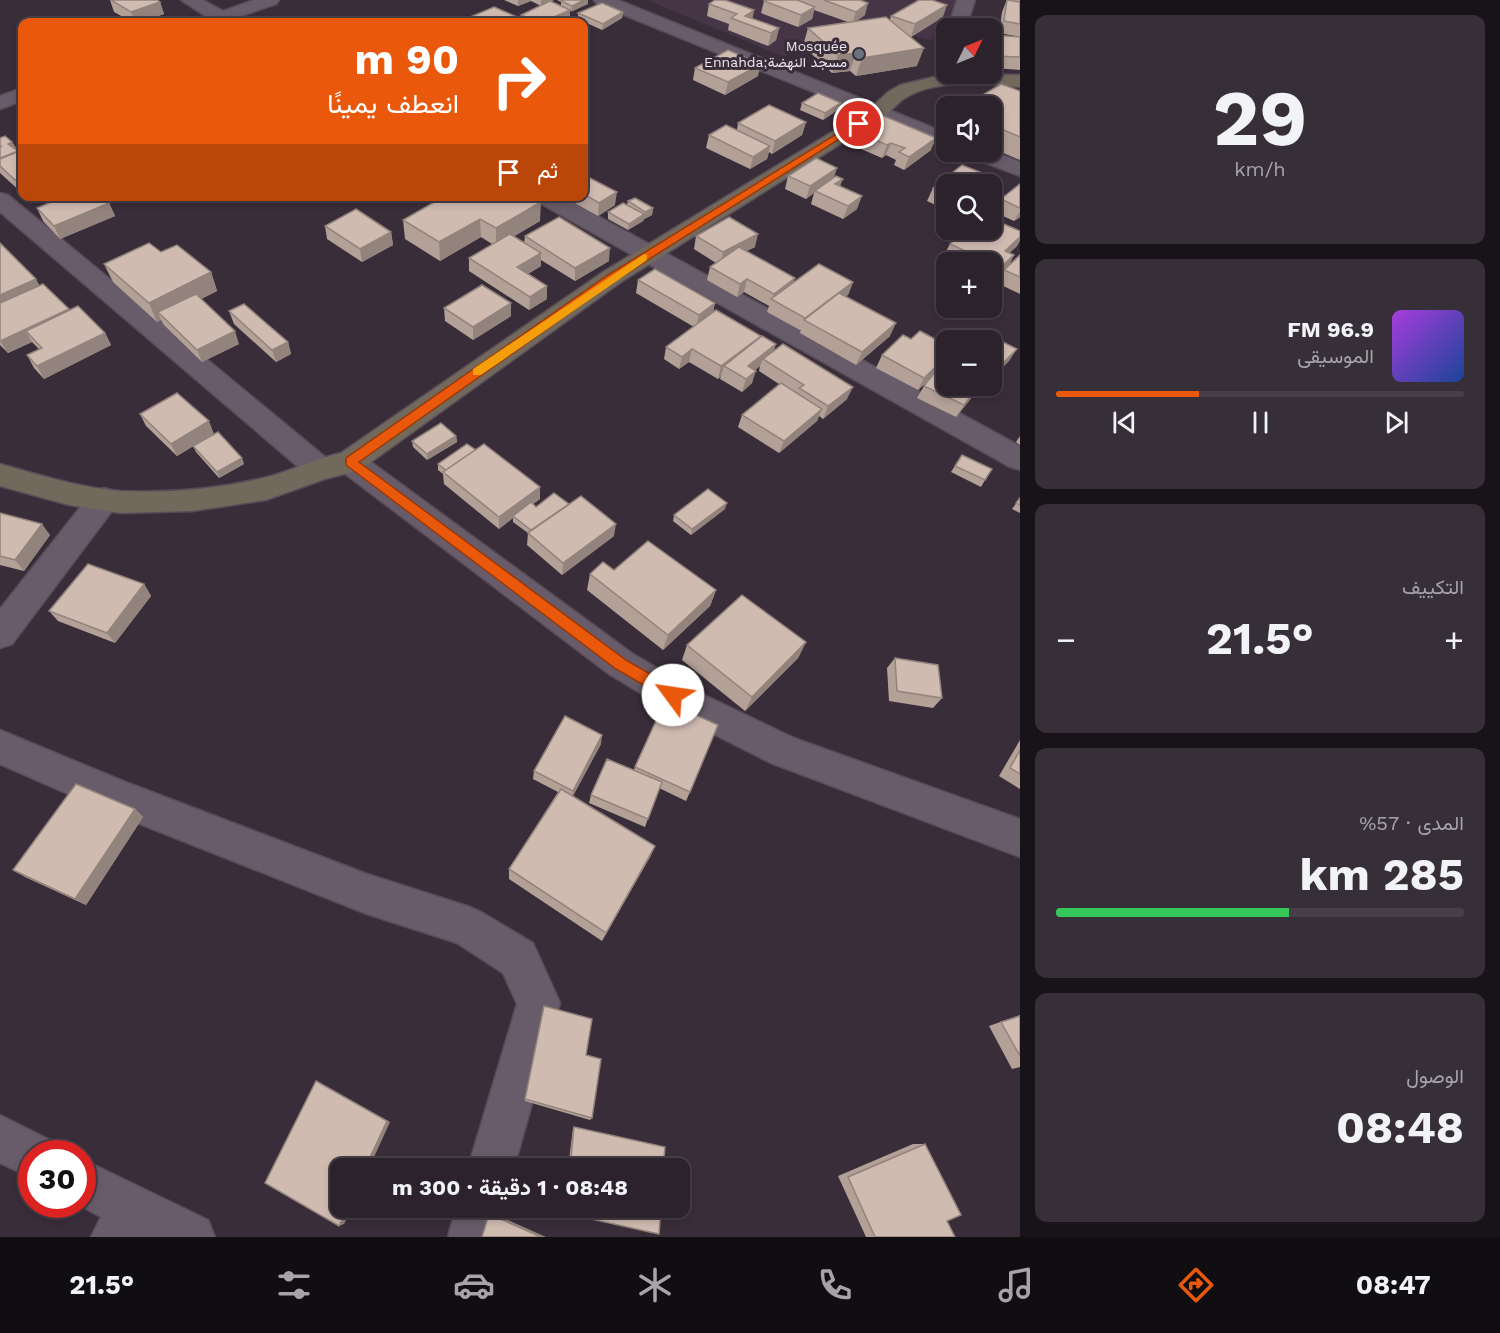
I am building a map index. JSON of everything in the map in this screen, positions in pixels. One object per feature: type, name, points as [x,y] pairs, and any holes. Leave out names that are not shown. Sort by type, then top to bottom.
[{"type":"main road","points":[[1002,80],[1020,81]]},
{"type":"main road","points":[[0,475],[69,494],[121,502],[193,500],[266,489],[335,465],[612,277],[878,112],[897,95],[936,82]]},
{"type":"street","points":[[190,0],[216,18]]},
{"type":"street","points":[[227,18],[270,0]]},
{"type":"street","points":[[603,0],[936,136]]},
{"type":"street","points":[[960,18],[966,0]]},
{"type":"street","points":[[0,103],[18,96]]},
{"type":"street","points":[[1000,162],[1020,170]]},
{"type":"street","points":[[0,200],[335,465],[621,664],[690,705],[784,751],[1020,838]]},
{"type":"street","points":[[553,201],[1020,459]]},
{"type":"street","points":[[0,634],[104,499]]},
{"type":"street","points":[[0,747],[115,796],[367,894],[467,926],[518,958],[539,1003],[494,1158]]},
{"type":"street","points":[[0,1138],[18,1148]]},
{"type":"street","points":[[96,1195],[128,1225],[190,1237]]},
{"type":"street","points":[[472,1237],[477,1218]]},
{"type":"shaded area","points":[[647,0],[961,0],[956,18],[936,18],[936,36],[930,41],[882,24],[815,36],[784,57]]},
{"type":"building","points":[[111,0],[157,0],[160,2],[131,12]]},
{"type":"building","points":[[584,0],[572,6],[561,1]]},
{"type":"building","points":[[715,0],[725,0],[754,10],[745,16],[779,28],[771,33],[731,18],[737,14],[709,4]]},
{"type":"building","points":[[797,0],[815,7],[801,15],[764,1]]},
{"type":"building","points":[[824,0],[860,0],[868,3],[856,12]]},
{"type":"building","points":[[919,0],[932,0],[947,5],[915,24],[891,16]]},
{"type":"building","points":[[1007,0],[1020,2],[1020,24],[1004,21]]},
{"type":"building","points":[[550,1],[570,10],[552,18],[528,18],[521,15]]},
{"type":"building","points":[[602,3],[623,12],[603,24],[578,13]]},
{"type":"building","points":[[494,7],[519,18],[468,18]]},
{"type":"building","points":[[886,17],[924,48],[862,58],[856,53],[838,55],[808,28]]},
{"type":"building","points":[[1002,36],[1020,37],[1020,57],[1002,56]]},
{"type":"building","points":[[728,50],[761,64],[728,82],[695,68]]},
{"type":"building","points":[[1001,84],[1020,91],[1020,137],[1002,129],[1002,96],[984,94]]},
{"type":"building","points":[[818,93],[841,103],[825,113],[802,103]]},
{"type":"building","points":[[769,105],[806,122],[775,141],[738,123]]},
{"type":"building","points":[[877,113],[936,138],[909,157],[899,152],[905,148],[891,143],[887,145],[851,130]]},
{"type":"building","points":[[726,125],[770,146],[753,157],[709,135]]},
{"type":"building","points":[[5,136],[12,142],[8,144],[18,151],[0,158],[0,138]]},
{"type":"building","points":[[18,152],[18,179],[15,180],[0,166],[0,159]]},
{"type":"building","points":[[816,158],[837,168],[810,186],[788,176]]},
{"type":"building","points":[[962,165],[984,174],[951,174]]},
{"type":"building","points":[[836,176],[843,179],[835,184],[862,196],[848,206],[815,191]]},
{"type":"building","points":[[588,177],[617,192],[599,203],[588,196]]},
{"type":"building","points":[[1020,184],[1020,208],[1002,198]]},
{"type":"building","points":[[635,198],[653,208],[645,212],[628,201]]},
{"type":"building","points":[[54,201],[107,201],[109,203],[54,226],[37,208]]},
{"type":"building","points":[[436,201],[541,202],[496,228],[480,219],[439,242],[403,220]]},
{"type":"building","points":[[623,203],[644,214],[629,224],[608,212]]},
{"type":"building","points":[[356,209],[391,232],[360,249],[325,226]]},
{"type":"building","points":[[559,217],[610,248],[575,268],[525,236]]},
{"type":"building","points":[[729,217],[758,234],[723,252],[696,236]]},
{"type":"building","points":[[1002,223],[1020,231],[1020,237],[1005,251],[1014,255],[1002,266],[1002,252],[968,252],[950,244],[955,240],[1002,240]]},
{"type":"building","points":[[510,234],[541,253],[517,267],[547,286],[530,297],[469,258]]},
{"type":"building","points":[[0,243],[36,279],[0,295]]},
{"type":"building","points":[[149,243],[161,252],[177,245],[211,272],[149,303],[104,264]]},
{"type":"building","points":[[739,247],[795,278],[774,294],[747,279],[740,284],[710,267]]},
{"type":"building","points":[[1020,255],[1020,277],[1004,270]]},
{"type":"building","points":[[819,264],[853,282],[805,318],[771,299]]},
{"type":"building","points":[[655,269],[715,303],[699,315],[638,280]]},
{"type":"building","points":[[43,284],[69,309],[0,341],[0,303]]},
{"type":"building","points":[[482,285],[511,303],[473,327],[444,308]]},
{"type":"building","points":[[839,293],[896,323],[862,352],[804,320]]},
{"type":"building","points":[[196,294],[235,331],[197,350],[158,312]]},
{"type":"building","points":[[244,304],[288,342],[272,350],[229,311]]},
{"type":"building","points":[[78,306],[105,333],[37,366],[27,355],[42,348],[26,331]]},
{"type":"building","points":[[716,310],[761,336],[721,366],[692,349],[682,357],[666,347]]},
{"type":"building","points":[[920,331],[936,340],[936,367],[924,378],[882,355],[903,335],[911,339]]},
{"type":"building","points":[[762,336],[776,344],[748,366],[756,371],[746,379],[724,366]]},
{"type":"building","points":[[1002,342],[1017,349],[1002,364]]},
{"type":"building","points":[[783,344],[853,387],[828,406],[799,388],[804,385],[763,359]]},
{"type":"building","points":[[936,371],[936,392],[924,386]]},
{"type":"building","points":[[781,383],[822,409],[784,441],[742,415]]},
{"type":"building","points":[[177,393],[209,421],[171,444],[140,414]]},
{"type":"building","points":[[945,396],[971,396],[964,405]]},
{"type":"building","points":[[441,423],[456,436],[427,454],[412,441]]},
{"type":"building","points":[[218,432],[242,458],[217,472],[193,446]]},
{"type":"building","points":[[467,444],[476,450],[446,470],[438,464]]},
{"type":"building","points":[[484,444],[540,487],[499,517],[443,472]]},
{"type":"building","points":[[962,455],[992,469],[985,480],[955,466]]},
{"type":"building","points":[[708,489],[727,503],[692,529],[674,515]]},
{"type":"building","points":[[554,493],[569,504],[531,530],[513,516],[531,502],[536,507]]},
{"type":"building","points":[[581,496],[616,524],[563,563],[528,533]]},
{"type":"building","points":[[0,513],[42,524],[15,560],[0,556]]},
{"type":"building","points":[[648,541],[716,590],[668,635],[590,574],[603,562],[614,570]]},
{"type":"building","points":[[88,564],[144,584],[107,633],[49,611]]},
{"type":"building","points":[[742,595],[806,642],[752,697],[687,645]]},
{"type":"building","points":[[895,658],[938,665],[942,698],[897,691]]},
{"type":"building","points":[[665,701],[718,725],[690,792],[635,767]]},
{"type":"building","points":[[565,716],[602,735],[573,791],[534,771]]},
{"type":"building","points":[[1020,750],[1020,774],[1010,768]]},
{"type":"building","points":[[607,759],[662,782],[648,819],[591,795]]},
{"type":"building","points":[[76,784],[135,809],[75,899],[13,870]]},
{"type":"building","points":[[561,789],[655,846],[606,933],[509,869]]},
{"type":"building","points":[[544,1006],[592,1019],[586,1055],[601,1059],[592,1118],[525,1099]]},
{"type":"building","points":[[1020,1016],[1020,1056],[1001,1022]]},
{"type":"building","points":[[316,1081],[387,1121],[370,1158],[330,1158],[330,1218],[343,1218],[339,1226],[265,1183]]},
{"type":"building","points":[[574,1127],[665,1147],[664,1158],[571,1158]]},
{"type":"building","points":[[925,1144],[961,1215],[947,1221],[955,1237],[875,1237],[848,1177]]},
{"type":"building","points":[[488,1218],[498,1218],[541,1237],[482,1237]]},
{"type":"building","points":[[587,1218],[660,1218],[659,1234]]},
{"type":"slow traffic","points":[[477,372],[644,257]]},
{"type":"place","name":"Mosquée Ennahda;مسجد النهضة","points":[[859,54]]},
{"type":"route","points":[[673,695],[621,664],[551,614],[350,462],[612,277],[859,124]]}]
